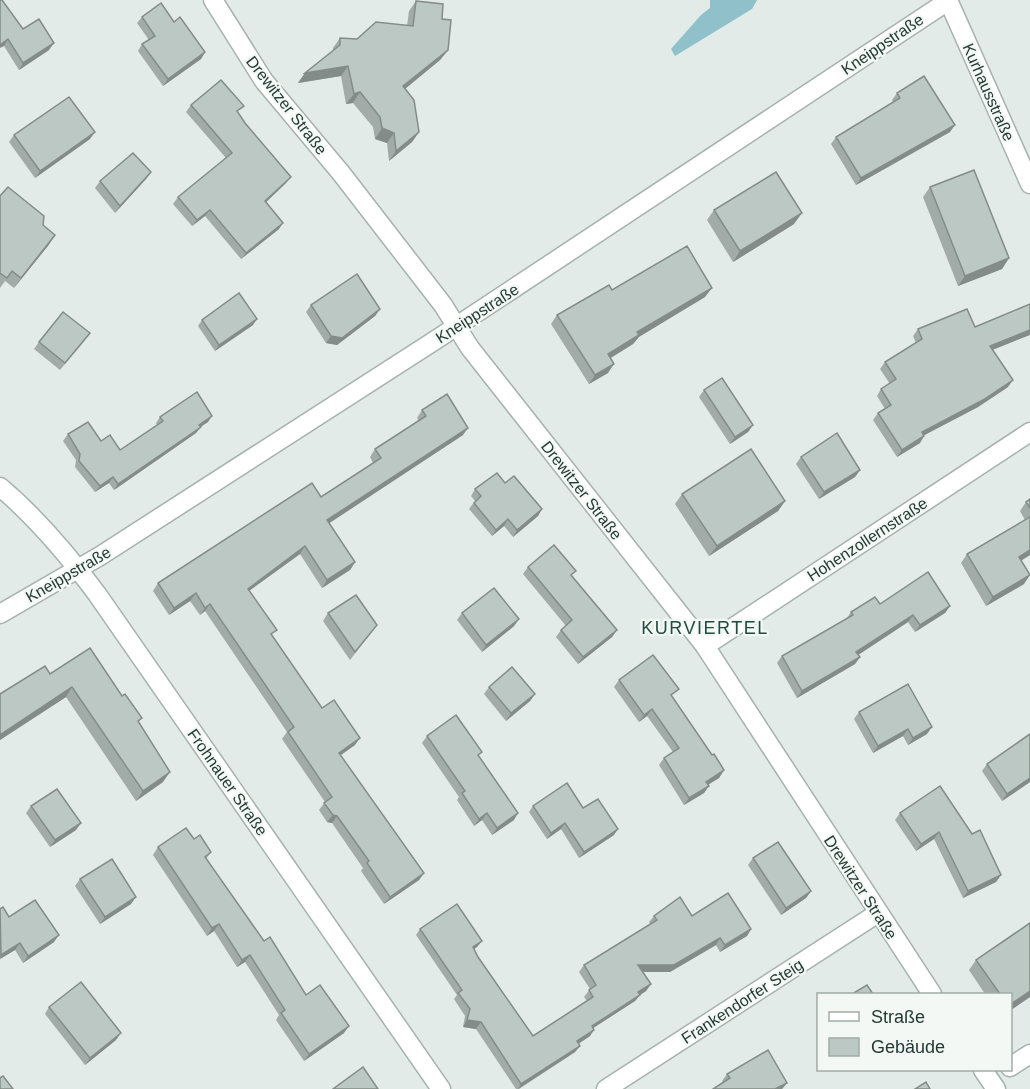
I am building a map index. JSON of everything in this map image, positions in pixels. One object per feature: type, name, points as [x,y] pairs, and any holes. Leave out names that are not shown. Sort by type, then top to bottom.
[{"type":"street","name":"Drewitzer Straße","points":[[213,0],[264,81],[341,173],[443,305],[470,348],[705,646],[931,993]]},
{"type":"street","name":"Kneippstraße","points":[[0,614],[78,569],[457,327],[948,0]]},
{"type":"street","name":"Kurhausstraße","points":[[948,0],[1030,184]]},
{"type":"street","name":"Hohenzollernstraße","points":[[705,646],[1030,432]]},
{"type":"street","name":"Frohnauer Straße","points":[[0,487],[23,506],[78,569],[441,1089]]},
{"type":"street","name":"Frankendorfer Steig","points":[[606,1089],[878,913]]},
{"type":"street","points":[[1012,1066],[1030,1054]]},
{"type":"street","points":[[989,1080],[1004,1071]]},
{"type":"water","points":[[710,0],[757,0],[752,9],[675,56],[671,49],[710,8]]},
{"type":"building","points":[[0,0],[23,29],[39,19],[54,43],[23,63],[8,39],[0,45]]},
{"type":"building","points":[[416,1],[443,4],[442,19],[451,20],[448,50],[403,86],[414,100],[419,132],[396,151],[394,133],[382,128],[380,117],[360,92],[354,94],[348,66],[305,73],[340,45],[340,38],[357,39],[376,22],[413,26]]},
{"type":"building","points":[[161,3],[174,22],[180,17],[205,52],[168,79],[142,44],[155,36],[142,17]]},
{"type":"building","points":[[924,76],[955,125],[861,178],[836,137],[900,98],[897,93]]},
{"type":"building","points":[[221,80],[244,106],[237,111],[245,123],[291,177],[265,201],[283,223],[246,253],[210,210],[197,220],[178,197],[232,153],[191,105]]},
{"type":"building","points":[[69,97],[95,132],[40,171],[14,135]]},
{"type":"building","points":[[133,153],[151,172],[120,206],[100,181]]},
{"type":"building","points":[[974,170],[1009,258],[965,276],[930,187]]},
{"type":"building","points":[[776,172],[802,213],[740,251],[714,210]]},
{"type":"building","points":[[8,187],[44,216],[43,225],[55,235],[21,278],[12,271],[7,278],[0,273],[0,196]]},
{"type":"building","points":[[687,246],[712,288],[637,332],[639,335],[608,354],[614,364],[595,375],[557,315],[609,285],[612,290]]},
{"type":"building","points":[[357,274],[380,309],[342,338],[331,336],[311,305]]},
{"type":"building","points":[[239,293],[257,319],[219,345],[202,320]]},
{"type":"building","points":[[1030,304],[1030,330],[990,346],[1013,380],[983,400],[922,432],[924,436],[902,450],[878,413],[891,405],[881,389],[896,379],[885,362],[922,339],[918,329],[967,309],[975,327]]},
{"type":"building","points":[[63,312],[90,333],[65,363],[39,342]]},
{"type":"building","points":[[722,378],[753,425],[735,437],[704,390]]},
{"type":"building","points":[[197,392],[212,416],[199,425],[201,427],[118,484],[113,477],[100,486],[79,461],[80,454],[68,434],[88,422],[101,441],[110,435],[120,450],[163,421],[160,417]]},
{"type":"building","points":[[447,394],[468,428],[327,520],[355,562],[327,580],[305,546],[248,589],[277,630],[271,634],[322,708],[334,700],[360,738],[339,753],[424,873],[390,897],[367,863],[369,861],[337,816],[333,815],[324,803],[332,797],[288,732],[294,727],[210,604],[205,608],[196,593],[174,608],[158,583],[312,483],[321,497],[381,458],[375,449],[426,416],[422,410]]},
{"type":"building","points":[[837,433],[860,470],[824,492],[801,457]]},
{"type":"building","points":[[751,449],[785,501],[717,546],[682,494]]},
{"type":"building","points":[[497,473],[505,483],[514,476],[542,509],[517,530],[508,519],[496,530],[474,503],[481,496],[475,489]]},
{"type":"building","points":[[1030,517],[1030,550],[1019,557],[1030,575],[993,597],[967,554]]},
{"type":"building","points":[[554,545],[576,571],[571,575],[617,630],[583,657],[561,630],[572,620],[528,567]]},
{"type":"building","points":[[928,572],[950,606],[920,625],[913,615],[856,652],[860,657],[802,691],[782,656],[853,615],[851,612],[875,597],[880,604]]},
{"type":"building","points":[[494,588],[519,619],[486,645],[462,613]]},
{"type":"building","points":[[356,595],[377,625],[355,652],[328,613]]},
{"type":"building","points":[[90,648],[122,696],[125,694],[142,718],[138,721],[170,772],[143,791],[72,687],[0,735],[0,694],[45,666],[50,674]]},
{"type":"building","points":[[653,655],[679,689],[671,695],[724,770],[706,782],[709,786],[689,798],[664,758],[679,748],[652,709],[644,715],[619,680]]},
{"type":"building","points":[[512,667],[535,694],[511,713],[489,687]]},
{"type":"building","points":[[908,684],[932,727],[913,738],[908,729],[878,746],[859,712]]},
{"type":"building","points":[[456,715],[482,752],[478,755],[518,813],[497,828],[487,813],[479,819],[462,793],[465,791],[427,736]]},
{"type":"building","points":[[1030,734],[1030,778],[1007,794],[987,764]]},
{"type":"building","points":[[567,783],[583,808],[598,799],[618,829],[584,852],[565,823],[551,833],[533,806]]},
{"type":"building","points":[[940,786],[972,834],[980,830],[1001,875],[968,891],[939,832],[921,844],[900,813]]},
{"type":"building","points":[[57,789],[81,823],[55,840],[31,806]]},
{"type":"building","points":[[186,828],[194,839],[200,835],[211,852],[205,857],[264,941],[270,937],[306,995],[320,985],[349,1026],[309,1054],[281,1013],[285,1010],[250,955],[242,960],[219,924],[212,928],[158,847]]},
{"type":"building","points":[[778,842],[811,891],[786,908],[753,858]]},
{"type":"building","points":[[112,859],[136,897],[105,917],[80,879]]},
{"type":"building","points":[[728,893],[751,929],[725,945],[720,938],[674,965],[638,965],[651,984],[638,992],[640,995],[592,1026],[594,1030],[577,1041],[580,1046],[521,1084],[481,1022],[467,1020],[470,1009],[458,993],[462,990],[420,929],[457,904],[482,941],[473,947],[478,957],[533,1036],[593,997],[589,990],[596,985],[584,965],[657,920],[654,916],[680,897],[692,916]]},
{"type":"building","points":[[35,900],[59,935],[28,956],[20,943],[1,955],[0,909],[3,907],[9,917]]},
{"type":"building","points":[[1030,923],[1030,991],[1012,1003],[1012,993],[999,993],[976,960]]},
{"type":"building","points":[[81,982],[121,1033],[90,1058],[49,1007]]},
{"type":"building","points":[[867,985],[872,993],[854,993]]},
{"type":"building","points":[[768,1050],[787,1083],[775,1089],[713,1089],[730,1078],[727,1074]]},
{"type":"building","points":[[363,1067],[378,1089],[333,1089]]},
{"type":"building","points":[[3,1076],[13,1089],[0,1089],[0,1078]]},
{"type":"building","points":[[926,1082],[930,1089],[915,1089]]},
{"type":"district","name":"KURVIERTEL","points":[[705,628]]}]
